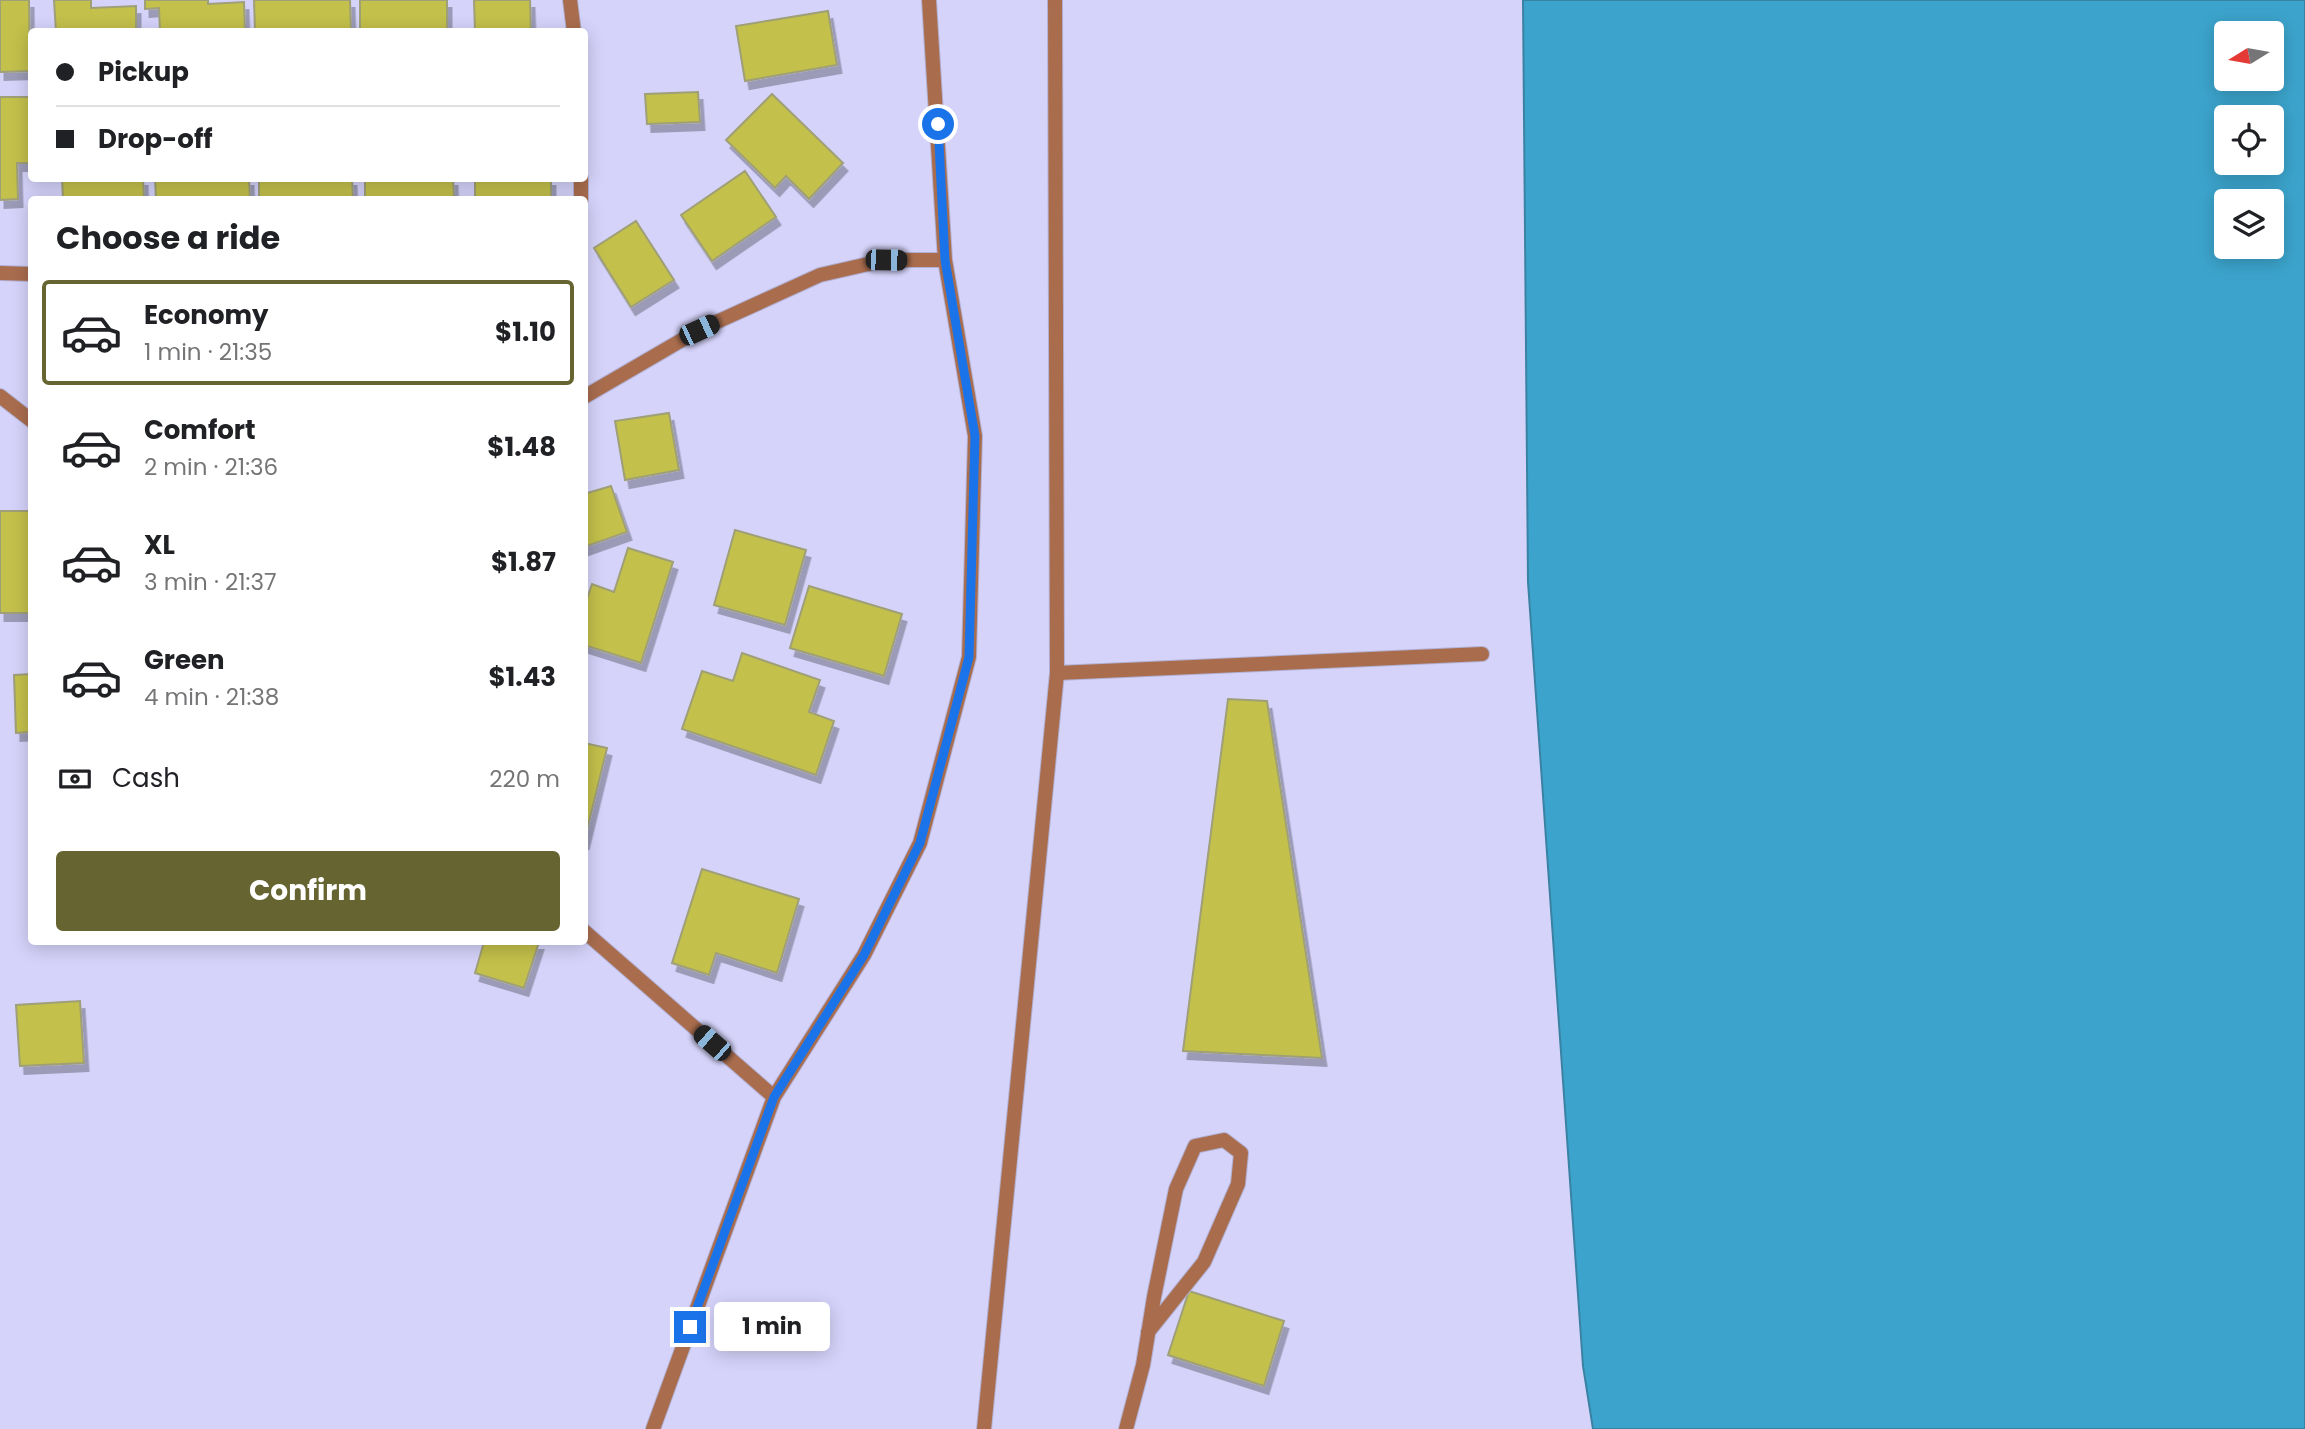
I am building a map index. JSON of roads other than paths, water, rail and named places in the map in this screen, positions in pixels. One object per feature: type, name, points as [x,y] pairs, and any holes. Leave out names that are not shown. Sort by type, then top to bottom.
[{"type":"street","points":[[570,0],[574,28]]},
{"type":"street","points":[[653,1429],[774,1097],[864,955],[920,843],[969,657],[975,436],[945,260],[929,0]]},
{"type":"street","points":[[984,1429],[1057,673],[1055,0]]},
{"type":"street","points":[[588,395],[699,330],[820,275],[886,260],[945,260]]},
{"type":"street","points":[[0,273],[28,274]]},
{"type":"street","points":[[0,396],[28,418]]},
{"type":"street","points":[[1057,673],[1482,654]]},
{"type":"street","points":[[588,934],[774,1097]]},
{"type":"street","points":[[1126,1429],[1143,1365],[1148,1332],[1176,1189],[1195,1146],[1224,1140],[1241,1153],[1238,1184],[1204,1262],[1148,1332]]},
{"type":"water","points":[[1523,0],[2305,0],[2305,1429],[1593,1429],[1583,1366],[1528,582]]}]
